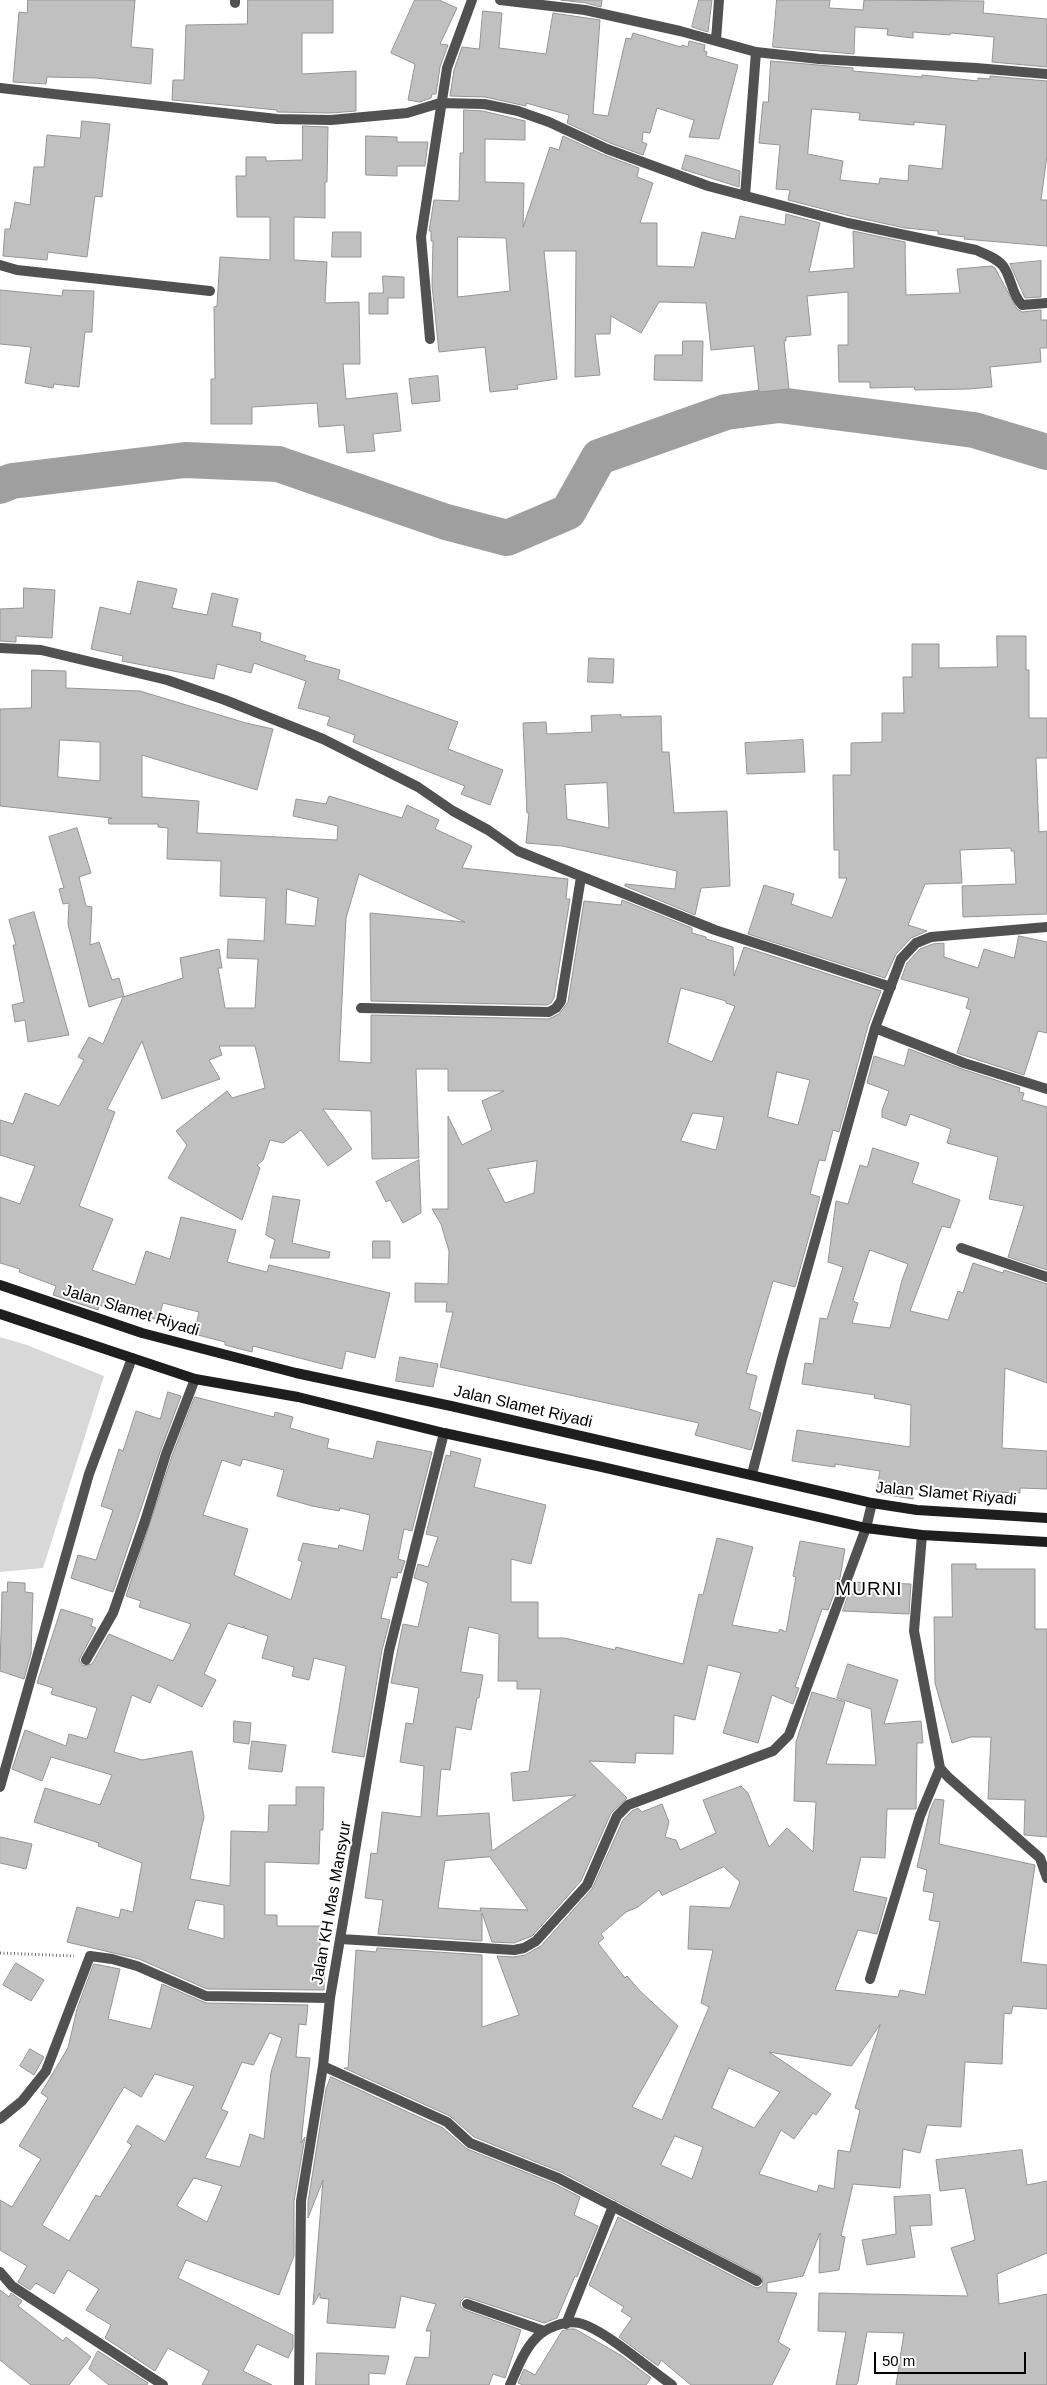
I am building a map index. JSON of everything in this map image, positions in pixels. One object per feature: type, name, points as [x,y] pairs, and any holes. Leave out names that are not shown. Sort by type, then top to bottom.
[{"type":"main road","name":"Jalan Slamet Riyadi","points":[[0,1285],[142,1333],[296,1373],[451,1406],[872,1503],[917,1510],[1047,1518]]},
{"type":"main road","points":[[0,1314],[195,1379],[298,1397],[444,1433],[602,1467],[866,1528],[922,1535],[1047,1542]]},
{"type":"street","points":[[430,339],[421,236],[440,119],[440,103],[447,68],[472,0]]},
{"type":"street","points":[[500,0],[585,10],[716,40],[756,52],[819,59],[1047,74]]},
{"type":"street","points":[[716,40],[719,0]]},
{"type":"street","points":[[745,196],[756,52]]},
{"type":"street","points":[[0,88],[277,119],[341,120],[407,113],[440,103],[484,104],[518,111],[648,165],[708,186],[848,223],[976,250],[1004,267],[1016,298],[1022,304],[1047,303]]},
{"type":"street","points":[[0,265],[17,270],[210,291]]},
{"type":"street","points":[[0,648],[41,650],[167,680],[225,700],[323,739],[418,788],[453,811],[488,830],[518,851],[715,930],[891,987]]},
{"type":"street","points":[[362,1008],[550,1012],[561,1001],[581,877]]},
{"type":"street","points":[[752,1474],[782,1359],[875,1028],[901,959],[916,943],[931,937],[1047,928]]},
{"type":"street","points":[[875,1028],[964,1063],[1047,1089]]},
{"type":"street","points":[[960,1248],[1047,1277]]},
{"type":"street","points":[[0,1787],[89,1474],[132,1358]]},
{"type":"street","points":[[86,1660],[113,1612],[166,1454],[195,1379]]},
{"type":"street","name":"Jalan KH Mas Mansyur","points":[[299,2385],[300,2201],[323,2066],[330,1998],[389,1651],[444,1433]]},
{"type":"street","points":[[341,1939],[514,1950],[524,1948],[536,1941],[587,1885],[617,1816],[628,1806],[772,1751],[789,1735],[866,1528],[872,1503]]},
{"type":"street","points":[[922,1535],[914,1632],[940,1768],[1040,1858],[1047,1878]]},
{"type":"street","points":[[870,1979],[920,1816],[940,1768]]},
{"type":"street","points":[[0,2119],[22,2100],[46,2071],[90,1956],[112,1959],[137,1966],[206,1996],[330,1998]]},
{"type":"street","points":[[323,2066],[447,2122],[470,2143],[558,2178],[756,2281]]},
{"type":"street","points":[[566,2324],[613,2206]]},
{"type":"street","points":[[0,2272],[12,2286],[163,2385]]},
{"type":"street","points":[[467,2304],[544,2331]]},
{"type":"street","points":[[510,2385],[527,2349],[536,2337],[544,2331],[577,2322],[594,2329],[672,2385]]},
{"type":"path","points":[[0,1953],[90,1956]]},
{"type":"shaded area","points":[[0,1337],[27,1345],[104,1376],[43,1568],[0,1572]]},
{"type":"building","points":[[28,0],[135,0],[131,47],[153,49],[151,84],[96,78],[47,77],[46,84],[13,82],[19,12],[27,13]]},
{"type":"building","points":[[248,0],[333,0],[333,33],[302,33],[302,74],[356,71],[356,111],[331,113],[277,112],[277,110],[172,100],[173,80],[184,80],[186,25],[247,24]]},
{"type":"building","points":[[415,0],[439,0],[457,8],[440,44],[448,45],[440,67],[436,94],[432,94],[431,98],[420,102],[408,100],[415,64],[391,53]]},
{"type":"building","points":[[561,0],[602,0],[601,7]]},
{"type":"building","points":[[699,0],[712,0],[708,32],[692,27]]},
{"type":"building","points":[[777,0],[830,0],[829,8],[863,10],[864,0],[984,1],[983,13],[1047,19],[1047,67],[992,62],[994,37],[951,33],[950,35],[913,32],[913,38],[887,35],[888,29],[855,27],[854,54],[773,47]]},
{"type":"building","points":[[483,11],[502,13],[499,48],[546,54],[553,13],[600,20],[593,114],[608,116],[626,38],[631,39],[633,33],[681,47],[682,45],[688,47],[689,41],[705,45],[704,51],[707,52],[706,56],[738,65],[719,139],[689,137],[694,120],[657,108],[650,133],[643,132],[642,142],[647,144],[643,155],[610,143],[567,123],[569,115],[526,103],[526,106],[485,97],[450,96],[454,70],[462,47],[479,49]]},
{"type":"building","points":[[771,61],[853,68],[853,71],[922,77],[922,75],[978,81],[978,78],[990,79],[990,76],[1047,81],[1047,155],[1041,200],[1047,200],[1047,246],[964,239],[965,237],[938,234],[938,231],[905,228],[788,200],[790,190],[776,189],[780,145],[759,143],[763,102],[768,102]],"holes":[[[812,109],[860,113],[859,120],[914,125],[914,122],[946,125],[942,169],[909,165],[908,181],[880,178],[879,184],[840,180],[843,161],[808,154]]]},
{"type":"building","points":[[464,110],[483,111],[525,121],[525,140],[485,139],[485,182],[524,183],[523,227],[550,147],[559,150],[563,136],[604,155],[639,168],[637,177],[653,183],[640,223],[657,223],[657,266],[694,267],[702,232],[735,239],[740,216],[785,225],[786,214],[820,223],[809,272],[854,268],[853,231],[905,242],[906,295],[960,293],[957,269],[992,266],[995,268],[1017,309],[1022,312],[1041,310],[1041,320],[1047,320],[1047,348],[1040,348],[1041,362],[990,367],[992,387],[915,390],[914,387],[870,388],[870,382],[839,382],[838,345],[848,345],[848,292],[807,296],[811,335],[786,337],[786,341],[784,341],[789,389],[759,392],[754,346],[711,350],[706,303],[659,302],[641,333],[611,316],[610,334],[595,334],[600,375],[575,377],[576,251],[544,251],[557,379],[517,385],[518,389],[490,392],[485,347],[439,352],[432,285],[433,241],[431,241],[431,231],[429,231],[434,200],[459,201],[460,153],[463,153]],"holes":[[[458,237],[506,238],[510,291],[458,297]]]},
{"type":"building","points":[[82,121],[110,124],[102,197],[95,196],[87,257],[48,252],[47,260],[3,256],[5,229],[10,229],[15,202],[30,205],[34,167],[44,167],[47,135],[80,138]]},
{"type":"building","points":[[303,126],[328,127],[325,218],[294,217],[294,260],[327,262],[325,303],[359,302],[360,364],[343,364],[346,399],[397,393],[401,431],[373,434],[375,451],[347,453],[344,425],[319,427],[317,403],[252,407],[252,424],[211,424],[211,379],[215,379],[214,307],[217,306],[220,257],[270,260],[270,217],[237,217],[236,176],[246,176],[246,157],[266,157],[266,161],[302,160]]},
{"type":"building","points":[[366,136],[397,137],[397,142],[428,142],[425,166],[397,166],[397,176],[366,175]]},
{"type":"building","points":[[686,155],[740,171],[739,187],[682,169]]},
{"type":"building","points":[[333,232],[361,232],[361,257],[332,257]]},
{"type":"building","points":[[1041,261],[1041,297],[1025,298],[1010,264]]},
{"type":"building","points":[[383,276],[404,277],[404,298],[388,298],[388,314],[369,314],[369,293],[383,293]]},
{"type":"building","points":[[0,290],[62,296],[63,290],[94,291],[92,332],[85,332],[79,387],[54,384],[53,388],[25,383],[31,347],[0,344]]},
{"type":"building","points":[[683,341],[703,341],[702,381],[654,380],[655,355],[682,355]]},
{"type":"building","points":[[438,376],[440,401],[412,404],[409,379]]},
{"type":"building","points":[[138,581],[177,589],[172,608],[207,615],[212,593],[238,599],[232,626],[261,633],[260,641],[306,656],[304,660],[340,670],[338,679],[458,722],[448,749],[503,770],[490,805],[461,794],[465,786],[353,742],[355,735],[327,725],[330,717],[298,708],[306,681],[254,663],[251,673],[217,664],[214,679],[122,661],[123,656],[91,649],[100,607],[130,614]]},
{"type":"building","points":[[24,588],[55,590],[52,638],[16,636],[16,642],[0,641],[0,609],[23,608]]},
{"type":"building","points":[[997,636],[1026,636],[1026,670],[1029,670],[1029,718],[1047,718],[1047,758],[1036,758],[1039,832],[1047,831],[1047,914],[963,917],[962,886],[1016,884],[1014,851],[1011,851],[1011,848],[960,850],[962,883],[925,884],[908,925],[927,931],[911,938],[896,954],[885,978],[748,934],[764,885],[794,894],[791,904],[832,918],[847,878],[839,878],[839,850],[834,850],[833,775],[851,775],[851,743],[882,742],[882,713],[904,713],[903,677],[912,677],[912,644],[939,644],[939,668],[997,667]]},
{"type":"building","points":[[589,658],[614,659],[613,683],[588,682]]},
{"type":"building","points":[[32,670],[66,671],[66,688],[140,691],[246,723],[273,729],[257,790],[142,755],[142,797],[199,801],[197,833],[337,840],[338,826],[293,816],[296,799],[326,804],[329,796],[402,818],[407,805],[439,820],[435,829],[472,846],[462,868],[568,879],[566,899],[570,899],[554,998],[551,1003],[547,1005],[371,1001],[370,913],[465,922],[359,874],[346,918],[339,1061],[371,1063],[371,1015],[549,1019],[559,1014],[568,1002],[584,901],[621,905],[622,900],[692,928],[692,933],[706,937],[706,939],[733,947],[734,976],[744,947],[881,991],[868,1026],[839,1132],[833,1130],[825,1161],[819,1160],[810,1194],[820,1197],[795,1287],[773,1281],[746,1373],[757,1376],[749,1409],[761,1413],[751,1450],[695,1435],[699,1423],[440,1367],[453,1312],[446,1312],[447,1302],[415,1302],[415,1283],[448,1284],[449,1251],[441,1224],[432,1209],[448,1209],[448,1116],[462,1145],[492,1130],[482,1101],[504,1091],[448,1091],[448,1069],[416,1069],[419,1158],[372,1159],[371,1111],[323,1109],[352,1149],[328,1166],[301,1130],[283,1143],[270,1140],[263,1160],[257,1165],[260,1168],[242,1220],[168,1178],[187,1145],[176,1131],[227,1091],[232,1098],[265,1088],[255,1046],[219,1046],[222,1055],[209,1060],[220,1079],[162,1099],[142,1041],[107,1109],[115,1112],[79,1206],[113,1219],[92,1270],[135,1285],[146,1251],[170,1259],[181,1217],[236,1230],[227,1262],[267,1272],[269,1265],[390,1293],[375,1358],[346,1351],[342,1369],[253,1346],[252,1352],[225,1345],[225,1342],[194,1334],[199,1312],[163,1303],[158,1320],[120,1308],[119,1312],[99,1305],[98,1310],[53,1295],[56,1286],[19,1272],[20,1269],[0,1263],[0,1197],[20,1204],[35,1166],[0,1155],[0,1120],[13,1124],[25,1093],[59,1106],[84,1060],[78,1057],[89,1037],[103,1044],[123,997],[183,978],[180,958],[219,949],[222,968],[218,968],[225,1008],[255,1008],[258,959],[227,958],[228,939],[264,941],[266,898],[220,896],[221,861],[167,859],[168,828],[158,827],[158,824],[109,824],[108,819],[112,818],[0,806],[0,709],[31,708]],"holes":[[[60,740],[100,742],[100,781],[58,777]],[[287,889],[318,898],[315,926],[286,924]],[[681,988],[726,1001],[726,1003],[735,1006],[712,1062],[668,1043]],[[777,1072],[810,1080],[798,1125],[768,1117]],[[693,1113],[724,1117],[716,1150],[681,1141]],[[537,1161],[534,1193],[505,1203],[488,1169]]]},
{"type":"building","points":[[591,716],[661,716],[662,752],[669,752],[674,813],[727,811],[730,886],[701,888],[695,915],[625,886],[625,884],[675,889],[677,871],[562,846],[526,843],[529,813],[527,813],[523,723],[546,722],[547,734],[592,732]],"holes":[[[607,783],[609,828],[567,819],[565,785]]]},
{"type":"building","points":[[803,740],[805,772],[747,774],[745,743]]},
{"type":"building","points":[[77,828],[91,873],[79,877],[86,906],[92,907],[90,945],[99,942],[112,980],[119,978],[124,996],[89,1007],[68,924],[69,903],[63,904],[59,889],[64,888],[49,837]]},
{"type":"building","points":[[34,912],[69,1035],[28,1042],[25,1020],[15,1022],[12,1005],[24,1002],[13,945],[16,945],[9,920]]},
{"type":"building","points":[[1019,936],[1047,942],[1047,1033],[1038,1031],[1024,1075],[957,1053],[971,1010],[966,1008],[969,998],[901,979],[907,963],[920,949],[933,944],[944,943],[944,957],[978,968],[984,949],[1014,958]]},
{"type":"building","points":[[909,1049],[1020,1088],[1019,1092],[1024,1093],[1022,1100],[1047,1107],[1047,1270],[1008,1257],[1024,1206],[989,1199],[998,1157],[947,1143],[951,1129],[910,1114],[906,1126],[882,1117],[882,1110],[889,1091],[867,1083],[874,1056],[904,1066]]},
{"type":"building","points":[[873,1148],[919,1163],[912,1183],[960,1200],[950,1228],[942,1226],[910,1311],[948,1320],[958,1291],[963,1293],[973,1263],[1003,1273],[1004,1270],[1047,1284],[1047,1383],[1005,1368],[1002,1448],[1047,1451],[1047,1489],[1020,1488],[1020,1493],[914,1489],[913,1499],[876,1493],[880,1471],[835,1464],[835,1467],[792,1461],[797,1430],[910,1447],[911,1405],[874,1398],[875,1395],[802,1384],[805,1363],[813,1364],[820,1318],[827,1319],[843,1267],[828,1262],[836,1201],[848,1204],[860,1165],[867,1167]],"holes":[[[870,1250],[908,1264],[890,1328],[852,1323],[858,1303],[853,1301]]]},
{"type":"building","points":[[419,1160],[421,1213],[403,1223],[390,1200],[386,1202],[376,1182]]},
{"type":"building","points":[[273,1196],[300,1200],[292,1243],[330,1252],[329,1258],[270,1258],[275,1240],[266,1235]]},
{"type":"building","points":[[373,1241],[390,1241],[390,1258],[373,1258]]},
{"type":"building","points":[[400,1357],[438,1364],[433,1387],[396,1381]]},
{"type":"building","points":[[168,1392],[181,1396],[113,1592],[71,1578],[78,1555],[96,1560],[113,1510],[101,1506],[119,1449],[123,1451],[136,1411],[160,1419]]},
{"type":"building","points":[[195,1397],[274,1417],[275,1412],[293,1417],[290,1428],[329,1439],[327,1448],[373,1459],[377,1441],[432,1452],[412,1531],[404,1529],[398,1559],[405,1561],[401,1573],[398,1572],[397,1578],[391,1577],[381,1618],[390,1620],[382,1650],[364,1757],[332,1752],[346,1666],[314,1658],[309,1680],[292,1676],[294,1667],[262,1658],[268,1636],[244,1628],[244,1626],[243,1628],[228,1623],[204,1674],[216,1680],[202,1707],[158,1685],[150,1703],[132,1695],[114,1752],[142,1760],[192,1751],[204,1817],[190,1879],[230,1886],[231,1831],[268,1832],[269,1805],[296,1805],[296,1787],[324,1787],[323,1830],[320,1830],[319,1864],[265,1862],[265,1915],[277,1915],[277,1926],[320,1926],[320,1960],[325,1960],[324,1990],[207,1989],[139,1959],[67,1942],[77,1907],[119,1918],[121,1909],[133,1912],[142,1863],[98,1846],[99,1843],[34,1822],[45,1788],[100,1805],[112,1775],[51,1757],[42,1781],[12,1769],[25,1730],[66,1746],[69,1734],[87,1739],[97,1708],[51,1694],[53,1688],[37,1683],[61,1609],[93,1619],[91,1626],[96,1628],[79,1660],[83,1666],[92,1664],[109,1634],[173,1661],[191,1624],[139,1607],[141,1601],[126,1596],[172,1456]],"holes":[[[243,1459],[284,1470],[277,1496],[312,1506],[339,1511],[340,1508],[370,1515],[363,1551],[339,1545],[338,1549],[303,1543],[298,1560],[302,1562],[291,1600],[234,1575],[248,1529],[203,1515],[222,1460],[240,1466]],[[196,1900],[224,1905],[224,1939],[188,1929]]]},
{"type":"building","points":[[451,1451],[481,1459],[474,1487],[546,1505],[531,1564],[511,1559],[511,1602],[538,1602],[538,1638],[565,1638],[615,1650],[616,1647],[683,1664],[699,1594],[703,1595],[717,1538],[753,1547],[732,1625],[778,1633],[780,1629],[786,1632],[796,1577],[793,1576],[800,1541],[845,1549],[840,1578],[828,1610],[822,1609],[795,1687],[799,1688],[793,1704],[772,1695],[758,1743],[723,1733],[741,1673],[708,1665],[695,1720],[674,1715],[673,1754],[636,1753],[635,1763],[589,1761],[627,1798],[611,1813],[581,1881],[532,1936],[514,1943],[492,1942],[482,1913],[482,1941],[378,1934],[383,1900],[365,1898],[371,1853],[377,1854],[382,1812],[421,1817],[424,1766],[400,1762],[406,1723],[413,1724],[419,1688],[391,1683],[403,1624],[418,1627],[428,1583],[414,1578],[418,1564],[428,1567],[438,1537],[426,1534],[446,1455],[450,1456]],"holes":[[[469,1627],[499,1634],[498,1681],[517,1681],[517,1689],[541,1689],[529,1771],[511,1773],[513,1801],[576,1795],[492,1851],[489,1813],[437,1816],[441,1769],[450,1770],[456,1727],[471,1730],[483,1675],[461,1672]],[[490,1857],[528,1910],[480,1908],[481,1911],[438,1908],[445,1861]]]},
{"type":"building","points":[[952,1564],[976,1564],[976,1569],[1035,1569],[1035,1629],[1047,1629],[1047,1837],[1024,1835],[1025,1800],[988,1799],[991,1737],[971,1737],[952,1743],[935,1683],[934,1617],[952,1617]]},
{"type":"building","points":[[8,1582],[25,1583],[25,1592],[33,1593],[31,1654],[24,1679],[0,1671],[2,1592],[7,1592]]},
{"type":"building","points":[[853,1582],[911,1584],[909,1614],[843,1611]]},
{"type":"building","points":[[848,1664],[898,1680],[884,1724],[921,1721],[923,1743],[917,1743],[916,1809],[887,1809],[885,1858],[861,1857],[853,1891],[887,1898],[877,1934],[858,1930],[835,1990],[898,1997],[900,1990],[925,1995],[940,1922],[929,1920],[934,1893],[923,1891],[927,1870],[917,1867],[930,1810],[935,1799],[944,1800],[939,1844],[1035,1865],[1021,1962],[1047,1965],[1047,2009],[1013,2006],[1011,2014],[1004,2013],[1002,2064],[965,2062],[961,2127],[927,2125],[920,2153],[903,2149],[900,2188],[853,2184],[841,2236],[845,2237],[839,2270],[819,2273],[820,2233],[803,2276],[767,2283],[767,2292],[797,2293],[778,2342],[790,2349],[772,2385],[691,2385],[661,2360],[658,2366],[619,2337],[632,2318],[621,2311],[624,2307],[589,2285],[618,2217],[754,2287],[758,2288],[763,2285],[762,2277],[561,2172],[474,2137],[450,2116],[344,2068],[348,2068],[356,1950],[376,1952],[377,1948],[482,1955],[482,2027],[519,2015],[497,1956],[514,1957],[525,1955],[541,1946],[592,1889],[623,1820],[632,1811],[638,1808],[642,1812],[662,1804],[669,1822],[665,1837],[676,1840],[680,1850],[716,1833],[703,1800],[741,1786],[748,1793],[769,1847],[787,1828],[813,1852],[816,1802],[794,1801],[796,1742],[812,1692],[845,1702],[826,1764],[876,1765],[871,1709],[837,1698]],"holes":[[[724,1867],[740,1882],[730,1908],[690,1906],[688,1949],[713,1950],[701,2003],[709,2007],[662,2120],[632,2107],[678,2026],[640,1991],[627,1976],[625,1978],[598,1943],[604,1938],[601,1934],[626,1912],[638,1907],[659,1890],[662,1895]],[[880,2025],[855,2108],[860,2110],[850,2152],[838,2150],[834,2189],[819,2185],[817,2192],[759,2174],[781,2130],[794,2139],[813,2113],[816,2115],[831,2094],[769,2052],[851,2066]],[[729,2068],[780,2092],[754,2128],[712,2108]],[[675,2136],[703,2147],[692,2179],[661,2165]]]},
{"type":"building","points":[[234,1721],[251,1723],[249,1744],[234,1742]]},
{"type":"building","points":[[252,1741],[286,1745],[282,1772],[249,1769]]},
{"type":"building","points":[[0,1837],[32,1844],[26,1869],[0,1863]]},
{"type":"building","points":[[16,1963],[44,1980],[31,2001],[3,1985]]},
{"type":"building","points":[[94,1964],[120,1969],[108,2019],[151,2029],[162,1984],[206,2003],[308,2005],[306,2025],[299,2024],[296,2057],[310,2058],[301,2143],[305,2137],[294,2201],[294,2256],[279,2295],[186,2260],[178,2278],[293,2335],[293,2348],[288,2358],[257,2344],[243,2371],[272,2385],[202,2385],[209,2371],[168,2348],[155,2371],[105,2338],[111,2325],[86,2310],[99,2289],[68,2270],[54,2294],[36,2283],[30,2290],[18,2282],[27,2266],[0,2250],[0,2200],[12,2207],[41,2159],[19,2146],[48,2098],[41,2093],[68,2048],[77,2009]],"holes":[[[270,2033],[282,2038],[271,2072],[264,2139],[250,2134],[240,2167],[205,2158],[228,2112],[221,2109],[242,2062],[253,2065]],[[155,2074],[194,2086],[165,2142],[137,2125],[127,2142],[132,2145],[100,2197],[96,2195],[69,2241],[42,2225],[124,2087],[141,2097]],[[194,2178],[222,2186],[207,2222],[177,2206]]]},
{"type":"building","points":[[30,2049],[44,2057],[34,2075],[20,2066]]},
{"type":"building","points":[[331,2077],[443,2128],[467,2149],[555,2184],[580,2197],[574,2215],[598,2226],[577,2277],[575,2276],[557,2318],[544,2323],[469,2298],[465,2297],[461,2301],[460,2306],[465,2310],[521,2330],[505,2378],[493,2374],[489,2385],[406,2385],[415,2357],[429,2358],[431,2331],[426,2331],[436,2304],[401,2296],[395,2328],[327,2323],[329,2299],[320,2298],[320,2293],[313,2305],[323,2180],[308,2218],[308,2202],[326,2089]]},
{"type":"building","points":[[1022,2150],[1027,2185],[1047,2181],[1047,2253],[997,2274],[999,2304],[1047,2294],[1047,2385],[896,2385],[904,2333],[867,2332],[858,2382],[856,2385],[836,2385],[846,2332],[818,2331],[819,2293],[968,2296],[951,2248],[975,2240],[965,2188],[940,2191],[936,2160]]},
{"type":"building","points":[[930,2195],[932,2225],[910,2226],[915,2257],[867,2265],[862,2240],[896,2234],[894,2197]]},
{"type":"building","points":[[0,2290],[9,2297],[11,2293],[22,2301],[18,2306],[63,2341],[66,2337],[91,2357],[69,2385],[31,2385],[0,2360]]},
{"type":"building","points":[[575,2329],[622,2356],[651,2378],[646,2385],[523,2385],[518,2383],[524,2369],[535,2375],[562,2331]]},
{"type":"building","points":[[98,2351],[148,2383],[147,2385],[109,2385],[89,2369]]},
{"type":"building","points":[[317,2353],[389,2356],[385,2374],[369,2373],[369,2385],[316,2385]]},
{"type":"waterway","points":[[0,486],[12,481],[185,460],[278,464],[446,522],[507,538],[568,512],[599,457],[726,412],[779,405],[974,430],[1047,452]]},
{"type":"district","name":"MURNI","points":[[869,1590]]}]
